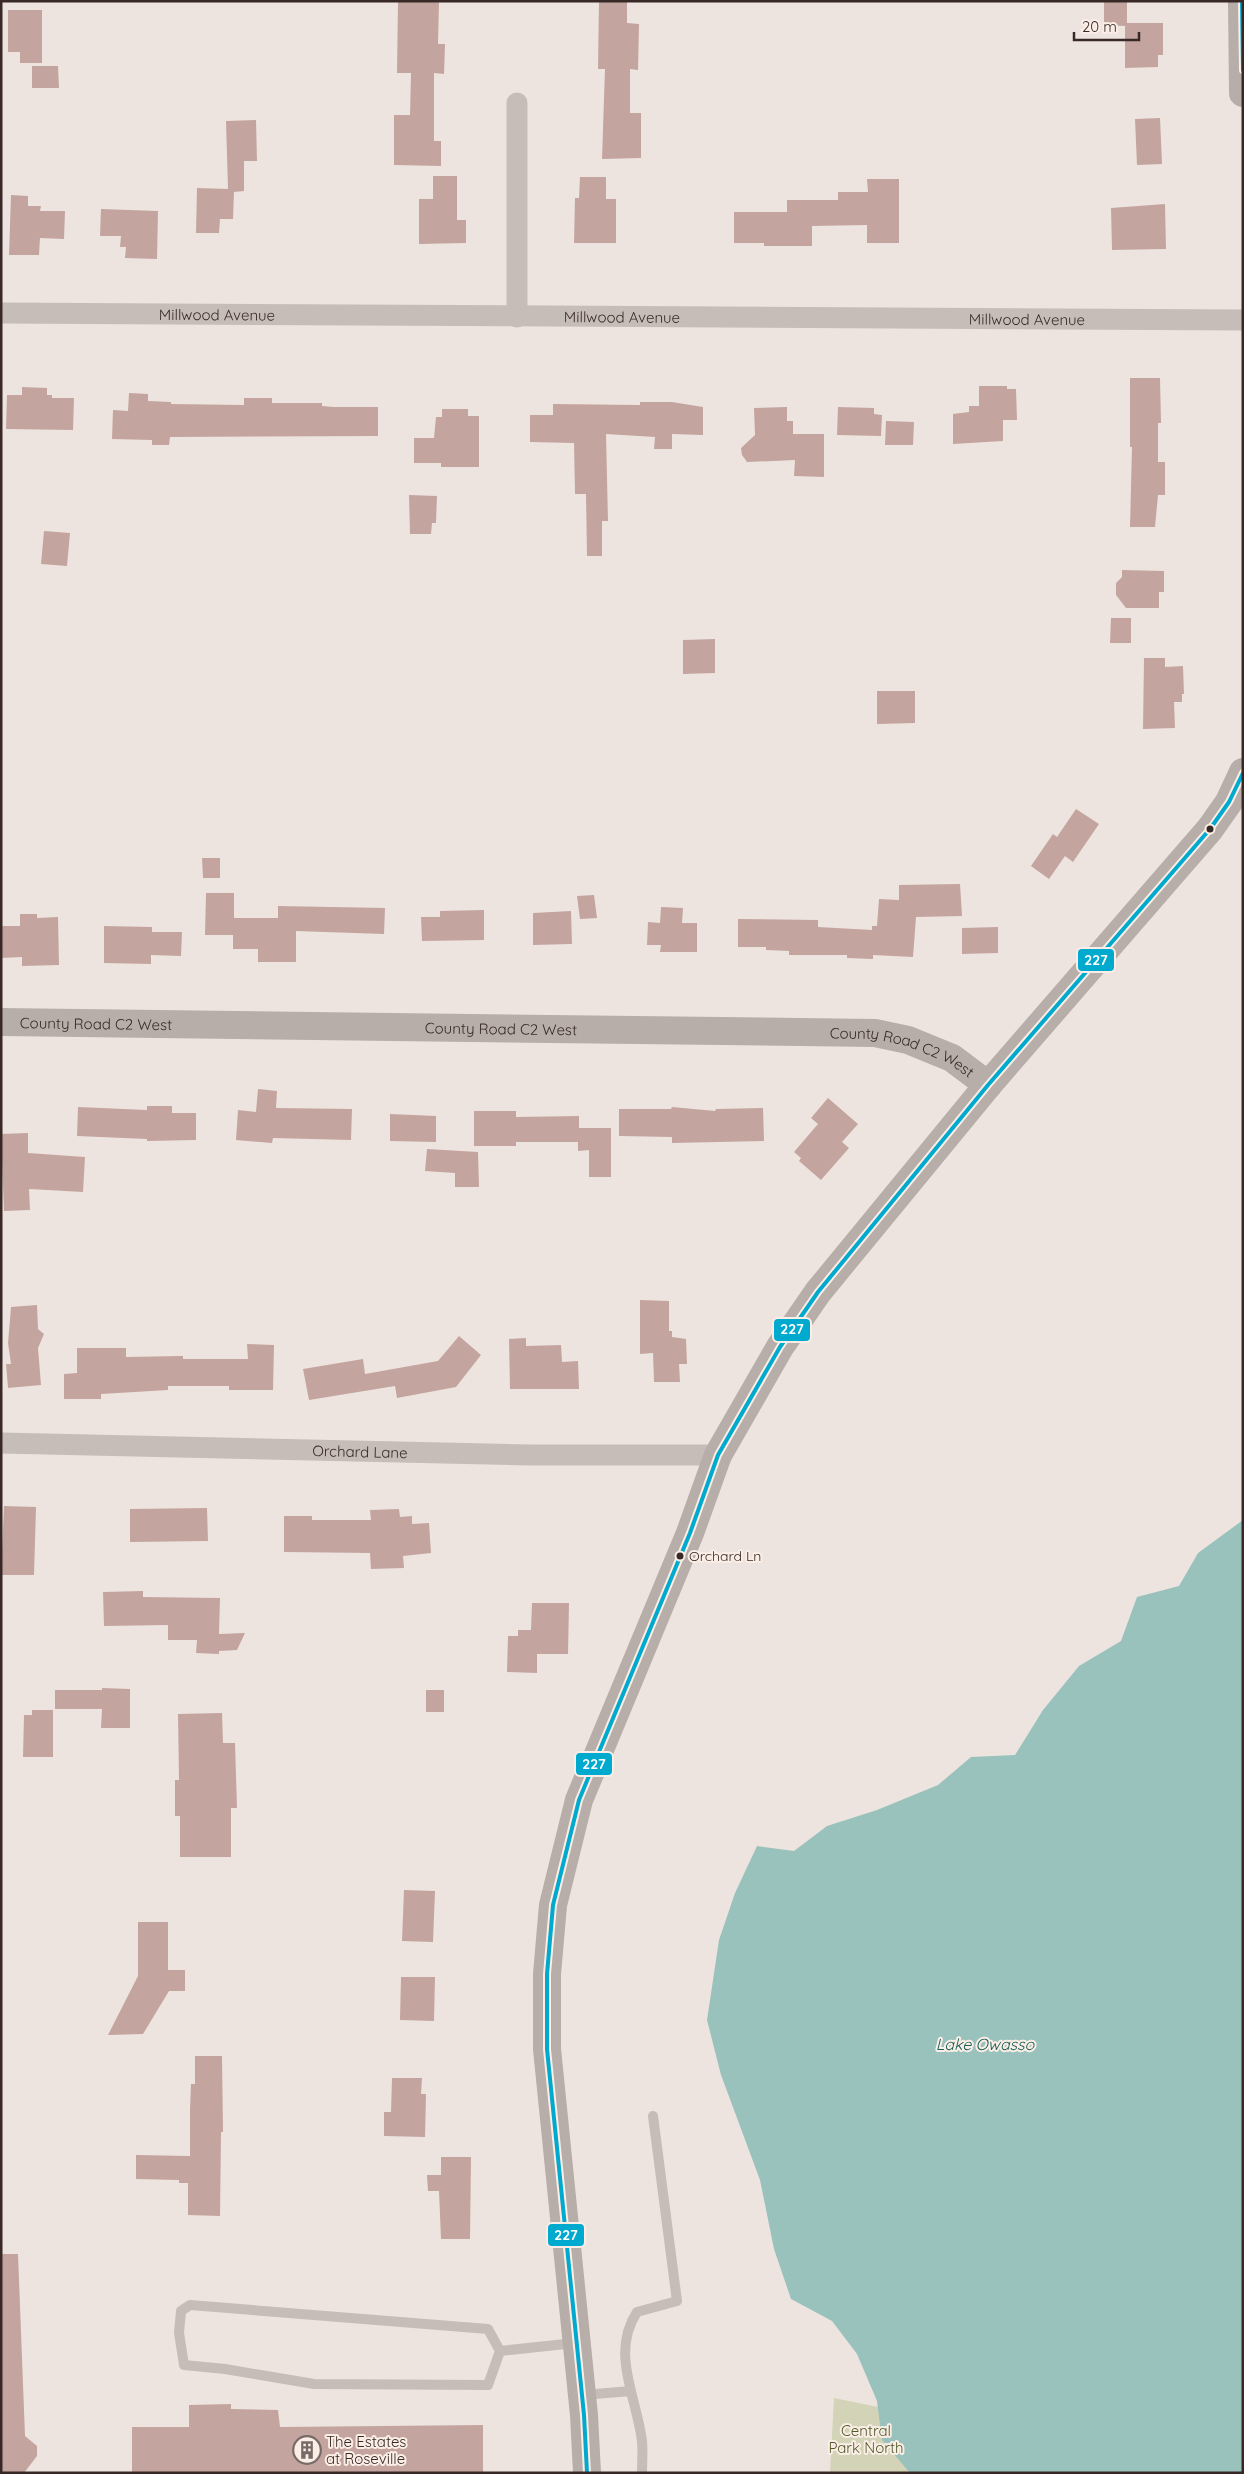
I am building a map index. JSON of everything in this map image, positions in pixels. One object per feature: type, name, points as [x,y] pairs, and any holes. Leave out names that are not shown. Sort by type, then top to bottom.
[{"type":"street","points":[[1242,1],[1243,93]]},
{"type":"street","points":[[517,104],[518,317]]},
{"type":"street","name":"Millwood Avenue","points":[[1,313],[1243,320]]},
{"type":"street","points":[[587,2473],[582,2396],[547,2049],[547,1974],[553,1905],[579,1800],[690,1533],[718,1455],[780,1347],[818,1292],[988,1084],[1210,829],[1236,802],[1243,772]]},
{"type":"street","name":"County Road C2 West","points":[[1,1022],[875,1033],[908,1040],[952,1058],[988,1084]]},
{"type":"street","name":"Orchard Lane","points":[[1,1442],[530,1455],[718,1455]]},
{"type":"lane","points":[[642,2473],[642,2441],[626,2371],[625,2340],[630,2323],[637,2312],[677,2301],[653,2116]]},
{"type":"lane","points":[[190,2305],[456,2325],[488,2329],[500,2351],[488,2385],[314,2384],[234,2370],[184,2364],[179,2320],[181,2311],[190,2305]]},
{"type":"lane","points":[[500,2351],[576,2343]]},
{"type":"lane","points":[[582,2396],[631,2391]]},
{"type":"green space","name":"Central Park North","points":[[834,2398],[1203,2473],[830,2473]]},
{"type":"water","name":"Lake Owasso","points":[[1243,1520],[1243,2473],[910,2473],[882,2440],[877,2401],[857,2354],[832,2321],[791,2299],[774,2249],[760,2180],[721,2075],[707,2020],[719,1940],[735,1893],[757,1846],[794,1851],[827,1826],[877,1810],[938,1785],[971,1757],[1015,1755],[1043,1710],[1079,1666],[1121,1641],[1137,1597],[1179,1586],[1198,1553]]},
{"type":"building","points":[[398,1],[439,2],[438,44],[445,44],[444,74],[434,73],[434,141],[441,141],[441,166],[394,165],[394,115],[410,115],[411,73],[397,73]]},
{"type":"building","points":[[599,1],[627,1],[627,23],[639,24],[638,70],[630,69],[630,113],[641,113],[641,158],[602,159],[605,69],[598,69]]},
{"type":"building","points":[[1104,1],[1127,1],[1127,23],[1163,23],[1163,55],[1158,55],[1158,67],[1125,68],[1125,26],[1104,25]]},
{"type":"building","points":[[8,10],[42,10],[42,63],[20,63],[20,52],[8,52]]},
{"type":"building","points":[[32,66],[58,66],[59,88],[32,88]]},
{"type":"building","points":[[1160,118],[1162,164],[1137,165],[1135,119]]},
{"type":"building","points":[[256,120],[257,161],[244,161],[244,191],[234,192],[233,219],[220,219],[219,233],[196,233],[197,188],[228,189],[226,121]]},
{"type":"building","points":[[433,176],[457,176],[457,220],[466,220],[466,243],[419,244],[419,199],[433,199]]},
{"type":"building","points":[[580,177],[606,177],[606,199],[616,199],[616,243],[574,243],[575,198],[579,198]]},
{"type":"building","points":[[867,179],[899,179],[899,243],[867,243],[867,225],[812,226],[812,246],[764,246],[764,243],[734,243],[734,212],[787,212],[787,200],[838,200],[838,192],[868,192]]},
{"type":"building","points":[[11,195],[28,196],[28,206],[41,206],[40,211],[65,211],[64,239],[40,238],[39,255],[9,255]]},
{"type":"building","points":[[1165,204],[1166,249],[1112,250],[1111,208]]},
{"type":"building","points":[[101,209],[158,211],[157,259],[125,258],[126,247],[120,247],[121,236],[100,236]]},
{"type":"building","points":[[1130,378],[1160,378],[1161,423],[1158,423],[1158,462],[1165,462],[1165,495],[1158,495],[1155,527],[1130,527],[1132,447],[1130,447]]},
{"type":"building","points":[[979,386],[1007,386],[1007,389],[1016,389],[1017,420],[1003,420],[1003,441],[953,444],[953,414],[969,412],[969,406],[979,406]]},
{"type":"building","points":[[22,387],[47,388],[47,395],[52,395],[52,398],[74,398],[73,430],[6,429],[7,395],[22,395]]},
{"type":"building","points":[[129,393],[148,394],[148,401],[171,402],[171,404],[244,405],[244,398],[272,398],[272,403],[322,403],[322,406],[334,407],[378,407],[378,436],[170,437],[169,445],[152,445],[152,440],[112,439],[113,410],[128,411]]},
{"type":"building","points":[[640,402],[672,402],[703,407],[703,435],[672,434],[672,449],[654,449],[655,437],[606,434],[608,521],[602,521],[602,556],[587,556],[586,494],[575,494],[574,443],[530,442],[530,415],[553,415],[553,404],[640,405]]},
{"type":"building","points":[[787,407],[787,421],[793,421],[793,434],[824,434],[824,477],[794,476],[795,460],[747,462],[742,455],[741,448],[755,435],[754,408]]},
{"type":"building","points":[[838,407],[874,408],[874,414],[882,415],[881,436],[837,435]]},
{"type":"building","points":[[442,409],[468,409],[468,416],[479,416],[479,467],[441,467],[441,463],[414,463],[414,438],[434,438],[436,417],[442,417]]},
{"type":"building","points":[[886,421],[914,422],[913,445],[885,445]]},
{"type":"building","points":[[409,495],[437,496],[436,523],[432,523],[431,534],[410,534]]},
{"type":"building","points":[[44,531],[70,533],[67,566],[41,564]]},
{"type":"building","points":[[1122,570],[1164,571],[1164,592],[1159,592],[1159,608],[1126,608],[1116,595],[1116,583],[1122,577]]},
{"type":"building","points":[[1111,618],[1131,618],[1131,643],[1110,643]]},
{"type":"building","points":[[715,639],[715,673],[683,674],[683,640]]},
{"type":"building","points":[[1144,658],[1165,658],[1165,667],[1183,666],[1184,694],[1182,694],[1182,702],[1174,702],[1175,728],[1143,729]]},
{"type":"building","points":[[877,691],[915,691],[915,723],[877,724]]},
{"type":"building","points":[[1076,809],[1099,824],[1073,862],[1065,856],[1049,879],[1031,866],[1053,834],[1057,837]]},
{"type":"building","points":[[202,858],[220,858],[220,878],[203,878]]},
{"type":"building","points":[[960,884],[962,916],[916,917],[913,957],[873,955],[873,959],[847,958],[847,955],[789,955],[789,951],[766,950],[766,947],[738,947],[738,919],[818,920],[818,927],[872,930],[872,926],[877,926],[879,899],[899,900],[899,885]]},
{"type":"building","points":[[206,893],[234,893],[234,918],[278,918],[278,906],[385,908],[384,934],[296,931],[296,962],[258,962],[258,949],[233,949],[233,935],[205,935]]},
{"type":"building","points":[[594,895],[597,918],[580,919],[577,896]]},
{"type":"building","points":[[661,907],[683,908],[682,923],[697,923],[697,952],[660,952],[661,945],[647,945],[648,922],[660,923]]},
{"type":"building","points":[[484,910],[484,940],[422,941],[421,917],[440,917],[440,911]]},
{"type":"building","points":[[571,911],[572,944],[533,945],[533,913]]},
{"type":"building","points":[[20,914],[37,914],[37,918],[58,917],[59,965],[22,966],[22,957],[1,958],[1,926],[20,926]]},
{"type":"building","points":[[104,926],[152,927],[152,932],[182,932],[181,956],[151,955],[151,964],[104,963]]},
{"type":"building","points":[[998,927],[998,953],[962,954],[962,928]]},
{"type":"building","points":[[258,1089],[277,1091],[276,1108],[352,1109],[351,1140],[273,1138],[272,1143],[236,1140],[238,1110],[256,1112]]},
{"type":"building","points":[[828,1098],[858,1124],[842,1142],[849,1148],[821,1180],[799,1161],[801,1158],[794,1152],[818,1124],[811,1118]]},
{"type":"building","points":[[147,1106],[172,1106],[172,1113],[196,1113],[196,1140],[147,1141],[147,1139],[77,1136],[78,1107],[147,1110]]},
{"type":"building","points":[[672,1107],[715,1111],[716,1109],[763,1108],[764,1141],[672,1143],[672,1137],[619,1136],[619,1109],[671,1109]]},
{"type":"building","points":[[474,1111],[516,1111],[516,1117],[579,1116],[579,1128],[611,1128],[611,1177],[589,1177],[589,1150],[578,1151],[578,1142],[516,1142],[516,1146],[474,1146]]},
{"type":"building","points":[[390,1114],[436,1116],[436,1142],[390,1141]]},
{"type":"building","points":[[28,1133],[28,1153],[85,1157],[83,1192],[29,1189],[30,1210],[4,1211],[1,1134]]},
{"type":"building","points":[[427,1149],[478,1152],[479,1187],[455,1187],[455,1173],[425,1171]]},
{"type":"building","points":[[640,1300],[669,1301],[669,1331],[672,1331],[672,1337],[686,1339],[687,1364],[679,1364],[680,1382],[654,1382],[653,1353],[640,1354]]},
{"type":"building","points":[[37,1305],[38,1329],[44,1334],[38,1348],[41,1385],[8,1388],[6,1364],[11,1364],[8,1343],[11,1307]]},
{"type":"building","points":[[459,1336],[481,1355],[456,1387],[397,1398],[395,1386],[309,1400],[303,1369],[363,1359],[365,1374],[438,1361]]},
{"type":"building","points":[[526,1338],[526,1346],[561,1345],[562,1362],[578,1361],[579,1389],[510,1389],[509,1339]]},
{"type":"building","points":[[247,1344],[274,1345],[273,1390],[229,1390],[229,1386],[168,1386],[168,1390],[101,1394],[101,1399],[64,1399],[64,1374],[77,1373],[77,1348],[126,1348],[126,1357],[183,1356],[183,1359],[248,1359]]},
{"type":"building","points":[[4,1506],[36,1507],[34,1575],[1,1575]]},
{"type":"building","points":[[207,1508],[208,1541],[130,1542],[130,1509]]},
{"type":"building","points":[[399,1509],[400,1517],[412,1516],[412,1524],[429,1523],[431,1553],[403,1556],[404,1568],[371,1569],[370,1553],[284,1552],[284,1516],[312,1516],[312,1520],[371,1520],[370,1510]]},
{"type":"building","points":[[143,1591],[143,1597],[220,1598],[219,1634],[245,1633],[237,1650],[219,1651],[219,1654],[196,1653],[197,1640],[168,1640],[168,1625],[104,1626],[103,1592]]},
{"type":"building","points":[[532,1603],[569,1603],[568,1654],[537,1654],[537,1673],[507,1672],[508,1636],[518,1636],[518,1630],[531,1630]]},
{"type":"building","points":[[102,1688],[130,1689],[130,1728],[101,1728],[102,1709],[55,1709],[55,1690],[102,1690]]},
{"type":"building","points":[[426,1690],[444,1690],[444,1712],[426,1712]]},
{"type":"building","points":[[32,1710],[53,1710],[53,1757],[23,1757],[24,1715],[32,1715]]},
{"type":"building","points":[[222,1713],[223,1743],[235,1743],[237,1808],[231,1808],[231,1857],[180,1857],[180,1816],[175,1816],[175,1780],[179,1780],[178,1714]]},
{"type":"building","points":[[404,1890],[435,1891],[433,1942],[402,1941]]},
{"type":"building","points":[[138,1922],[168,1922],[168,1970],[185,1970],[185,1991],[169,1991],[143,2034],[108,2035],[138,1976]]},
{"type":"building","points":[[401,1977],[435,1977],[434,2021],[400,2020]]},
{"type":"building","points":[[195,2056],[222,2056],[223,2132],[221,2132],[220,2216],[188,2215],[188,2183],[179,2183],[179,2180],[136,2179],[136,2155],[190,2156],[191,2084],[195,2084]]},
{"type":"building","points":[[392,2078],[422,2078],[421,2094],[426,2094],[425,2137],[384,2136],[384,2112],[391,2112]]},
{"type":"building","points":[[441,2157],[471,2157],[470,2239],[441,2239],[439,2191],[428,2191],[427,2175],[441,2175]]},
{"type":"building","points":[[1,2254],[18,2254],[25,2436],[37,2446],[37,2456],[24,2473],[1,2473]]},
{"type":"building","name":"The Estates at Roseville","points":[[231,2404],[231,2409],[278,2410],[280,2427],[483,2425],[483,2473],[132,2473],[132,2427],[189,2427],[189,2405]]},
{"type":"transit line","name":"227","points":[[1242,1],[1243,70]]},
{"type":"transit line","name":"227","points":[[587,2473],[584,2415],[547,2049],[547,1974],[553,1905],[579,1800],[690,1533],[718,1455],[780,1347],[818,1292],[988,1085],[1210,829],[1229,802],[1243,773]]},
{"type":"place","name":"Orchard Ln","points":[[680,1556]]},
{"type":"place","name":"The Estates at Roseville","points":[[307,2450]]}]
